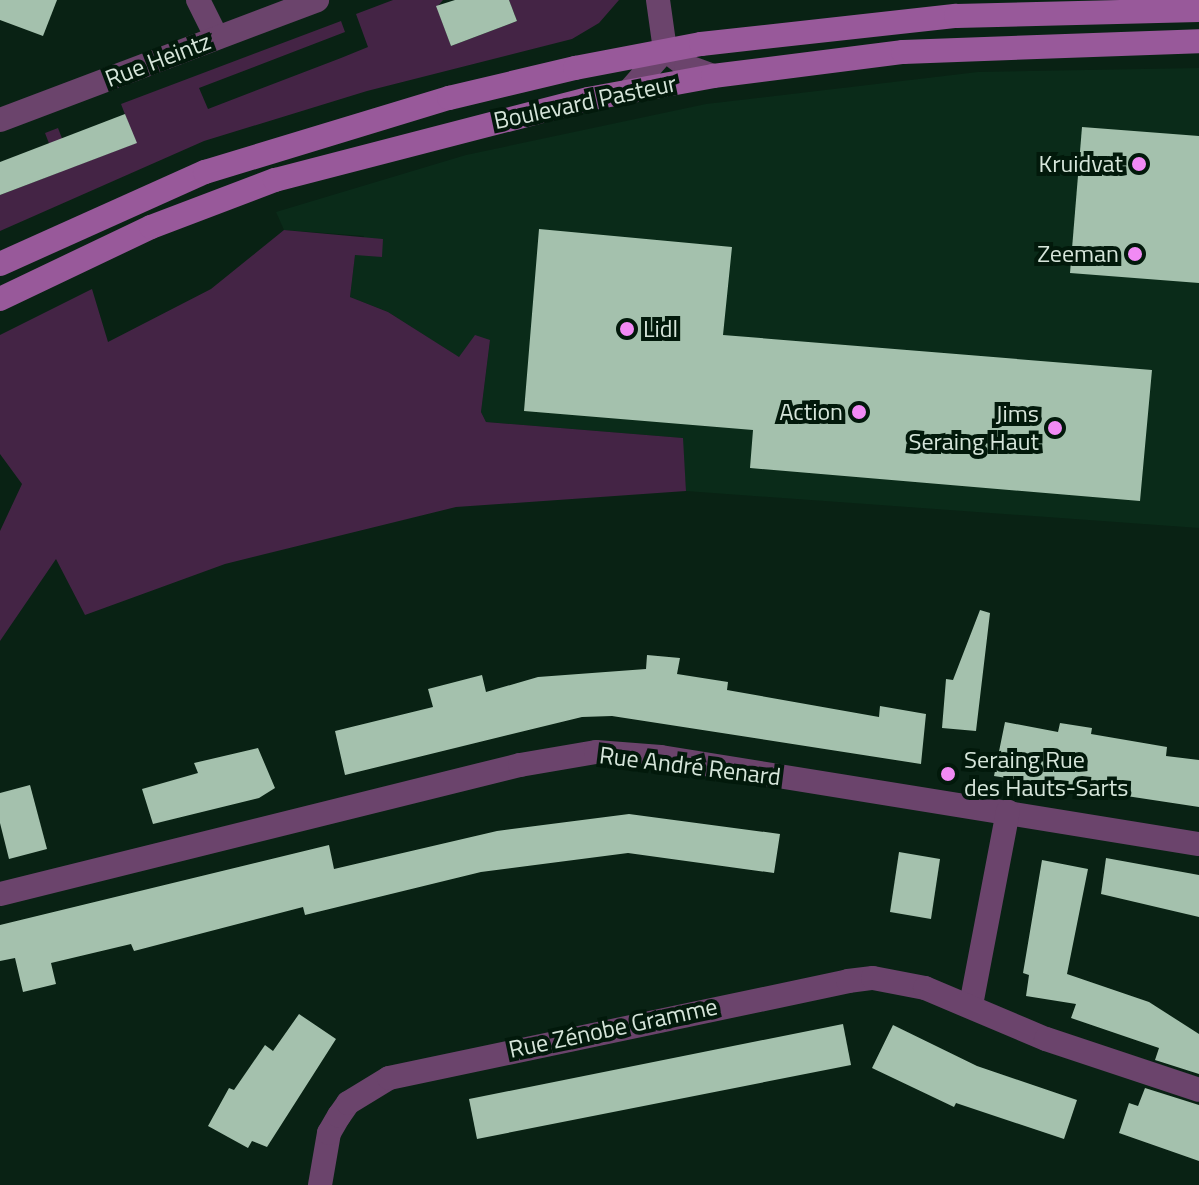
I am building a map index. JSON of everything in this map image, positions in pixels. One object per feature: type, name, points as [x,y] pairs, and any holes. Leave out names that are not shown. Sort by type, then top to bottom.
[{"type":"street","points":[[198,0],[217,38]]},
{"type":"street","name":"Rue Heintz","points":[[0,120],[317,0]]},
{"type":"street","points":[[658,0],[665,50],[686,66],[713,76]]},
{"type":"street","name":"Boulevard Pasteur","points":[[0,264],[205,172],[449,98],[665,50],[956,16],[1199,10]]},
{"type":"street","name":"Boulevard Pasteur","points":[[0,299],[151,227],[275,180],[630,90],[713,76],[967,47],[1199,41]]},
{"type":"street","points":[[630,90],[665,50]]},
{"type":"street","name":"Rue André Renard","points":[[0,894],[520,765],[596,752],[661,757],[1199,844]]},
{"type":"street","points":[[971,1005],[1008,811]]},
{"type":"street","name":"Rue Zénobe Gramme","points":[[320,1185],[329,1133],[348,1103],[389,1078],[420,1068],[848,981],[894,981],[971,1005],[1046,1039],[1199,1090]]},
{"type":"shaded area","points":[[393,0],[443,0],[437,7],[451,46],[517,21],[509,0],[619,0],[599,23],[572,39],[367,91],[204,141],[0,231],[0,195],[60,172],[45,133],[58,128],[73,167],[136,143],[121,104],[341,21],[345,32],[199,88],[208,109],[368,47],[356,14]]},
{"type":"shaded area","points":[[1199,68],[1199,528],[686,491],[682,438],[486,422],[481,412],[490,340],[460,358],[388,312],[350,297],[355,254],[364,236],[284,230],[276,212],[466,155],[706,104],[978,72]]},
{"type":"shaded area","points":[[284,230],[383,239],[382,257],[355,255],[350,297],[388,312],[459,357],[475,335],[490,340],[481,412],[486,422],[683,438],[686,491],[456,507],[225,564],[85,615],[56,559],[0,641],[0,531],[22,484],[0,454],[0,335],[92,289],[108,342],[211,289]]},
{"type":"building","points":[[0,0],[57,0],[43,36],[0,20]]},
{"type":"building","points":[[455,0],[509,0],[517,21],[451,46],[436,6]]},
{"type":"building","points":[[125,114],[137,143],[0,195],[0,162]]},
{"type":"building","points":[[1082,127],[1199,136],[1199,283],[1070,273]]},
{"type":"building","points":[[539,229],[732,247],[723,335],[1152,370],[1140,501],[750,468],[753,430],[524,411]]},
{"type":"building","points":[[980,610],[990,613],[976,731],[942,728],[946,679],[953,680]]},
{"type":"building","points":[[647,655],[680,658],[677,674],[728,682],[727,690],[879,717],[880,706],[926,714],[921,764],[612,716],[582,717],[345,775],[335,731],[433,707],[428,689],[482,675],[486,692],[538,677],[646,669]]},
{"type":"building","points":[[1005,722],[1058,732],[1060,723],[1092,728],[1091,734],[1167,747],[1166,756],[1199,760],[1199,807],[994,776]]},
{"type":"building","points":[[258,748],[275,788],[259,798],[153,824],[142,789],[198,773],[194,763]]},
{"type":"building","points":[[30,785],[47,849],[9,859],[0,823],[0,793]]},
{"type":"building","points":[[629,814],[780,834],[774,873],[628,853],[481,872],[305,915],[303,907],[134,951],[131,944],[51,963],[56,984],[23,992],[15,958],[0,961],[0,925],[329,845],[334,869],[497,831]]},
{"type":"building","points":[[899,852],[940,859],[931,919],[890,912]]},
{"type":"building","points":[[1106,858],[1199,875],[1199,917],[1101,894]]},
{"type":"building","points":[[1042,860],[1088,869],[1067,974],[1149,1002],[1199,1034],[1199,1074],[1155,1060],[1159,1048],[1071,1018],[1076,1004],[1026,996],[1029,975],[1023,973]]},
{"type":"building","points":[[299,1014],[336,1039],[267,1147],[252,1141],[248,1148],[208,1126],[229,1088],[234,1090],[265,1045],[273,1051]]},
{"type":"building","points":[[843,1024],[851,1065],[477,1139],[469,1099]]},
{"type":"building","points":[[893,1025],[977,1066],[1077,1100],[1064,1139],[956,1103],[954,1107],[872,1068]]},
{"type":"building","points":[[1145,1088],[1199,1105],[1199,1161],[1119,1133],[1129,1103],[1138,1106]]},
{"type":"place","name":"Kruidvat","points":[[1139,164]]},
{"type":"place","name":"Zeeman","points":[[1135,254]]},
{"type":"place","name":"Lidl","points":[[627,329]]},
{"type":"place","name":"Action","points":[[859,412]]},
{"type":"place","name":"Jims Seraing Haut","points":[[1055,428]]},
{"type":"place","name":"Seraing Rue des Hauts-Sarts","points":[[948,774]]}]
